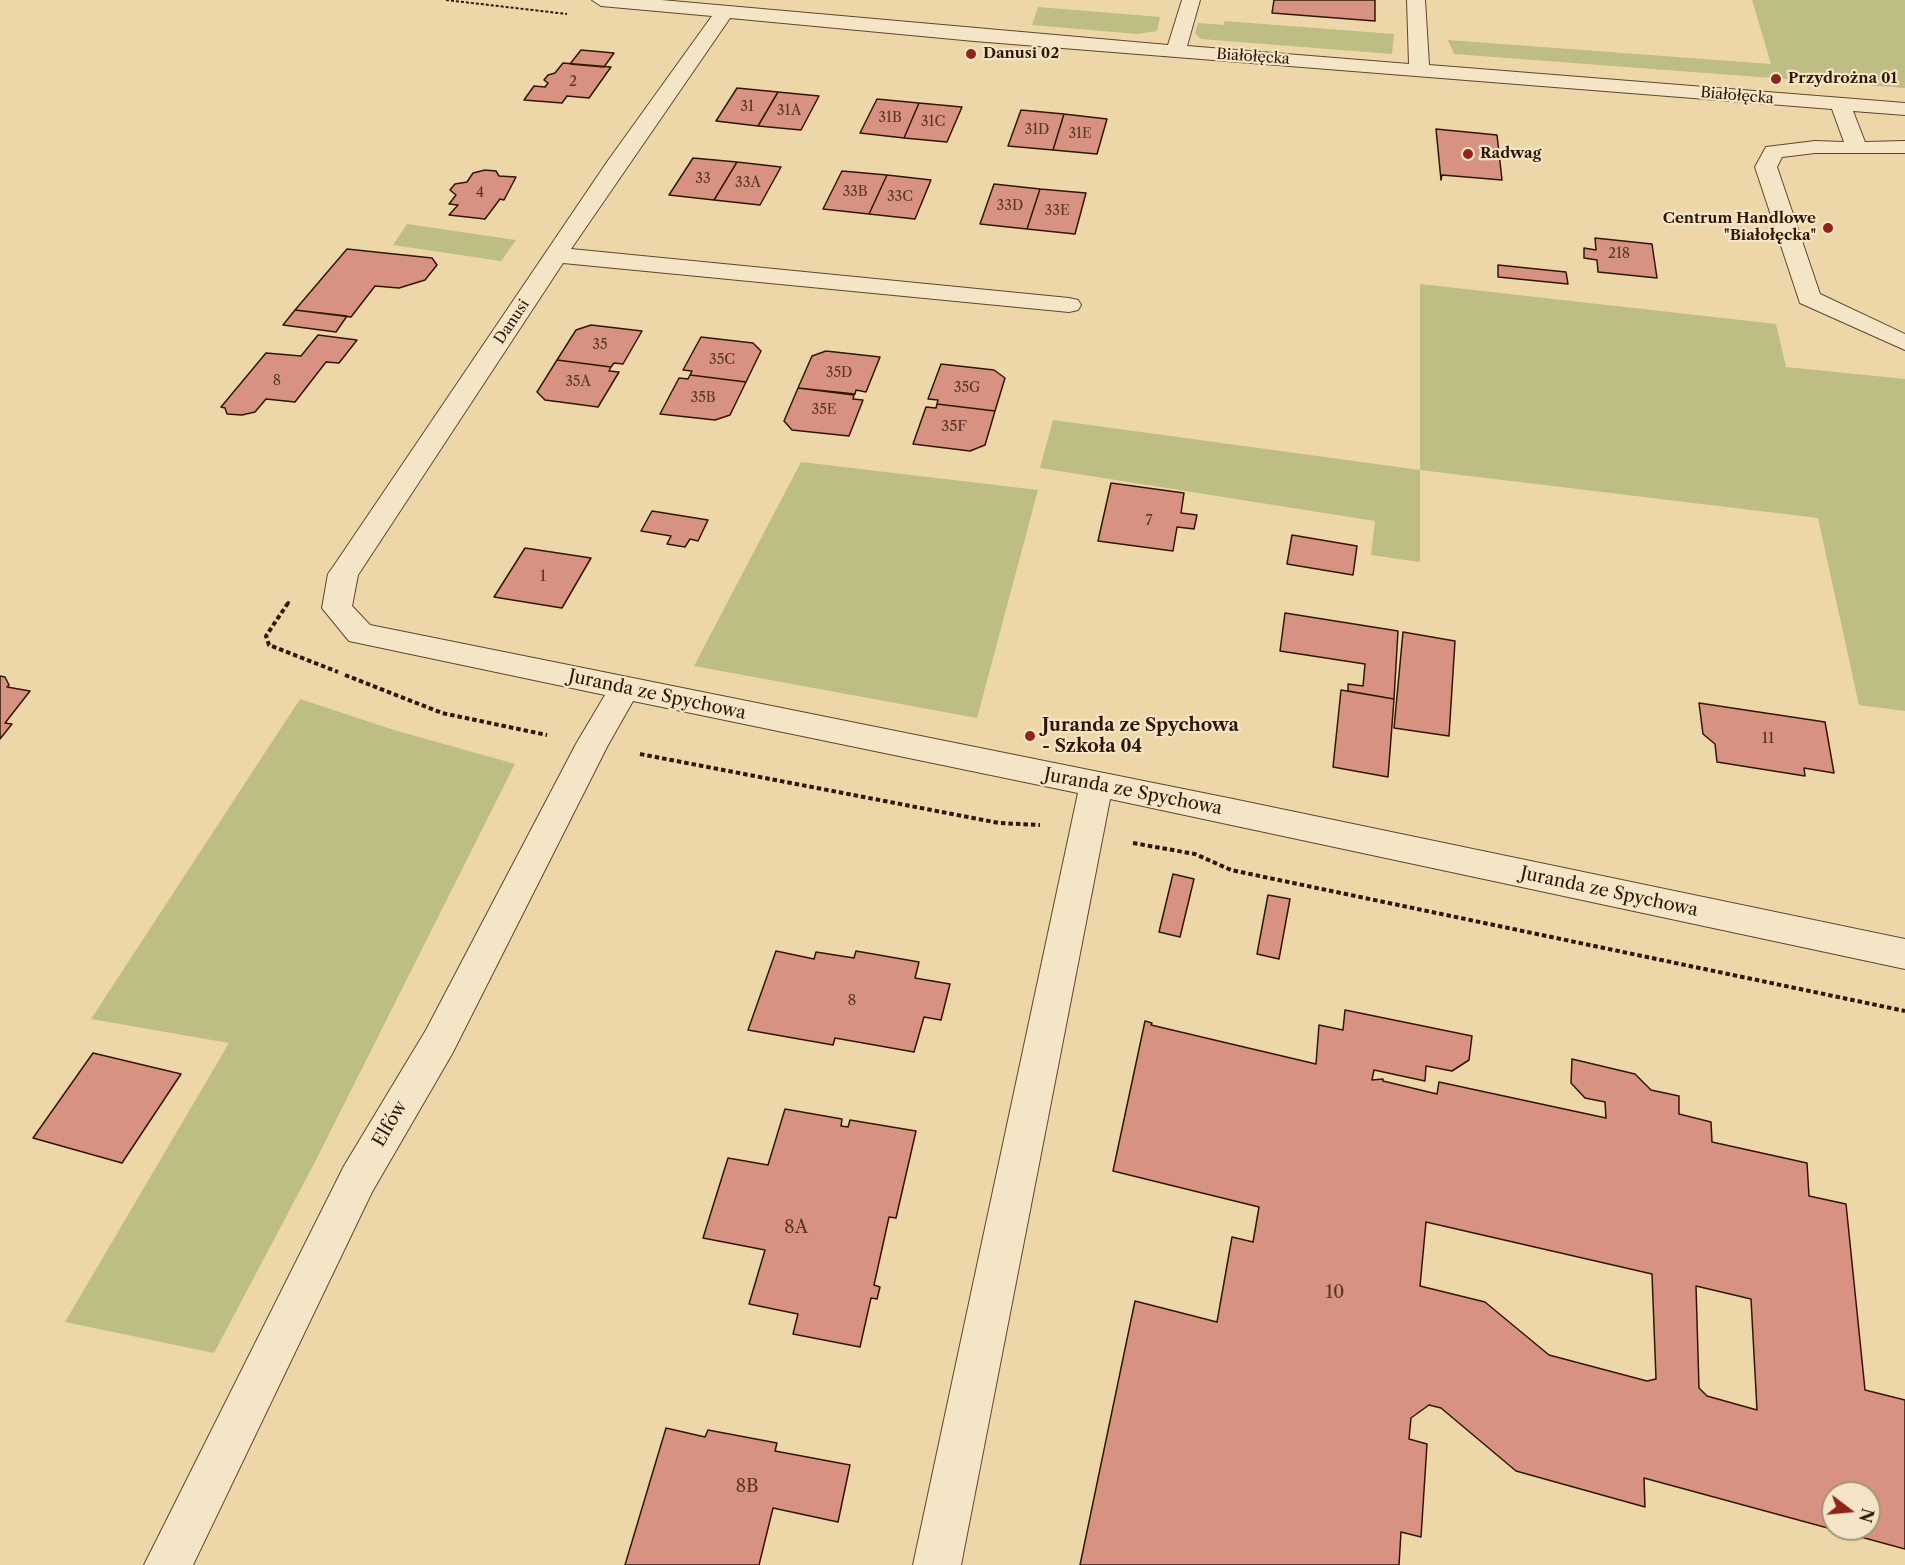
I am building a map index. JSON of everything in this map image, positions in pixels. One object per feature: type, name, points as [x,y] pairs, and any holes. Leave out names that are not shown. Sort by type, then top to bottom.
[{"type":"street","name":"Białołęcka","points":[[601,0],[743,10],[1176,51],[1905,109]]},
{"type":"street","points":[[1176,51],[1191,0]]},
{"type":"street","points":[[1416,0],[1419,70]]},
{"type":"street","name":"Danusi","points":[[360,634],[337,608],[342,574],[557,255],[743,10]]},
{"type":"street","points":[[1840,104],[1857,149]]},
{"type":"street","points":[[1905,147],[1857,149],[1815,147],[1774,152],[1766,167],[1809,298],[1905,343]]},
{"type":"street","points":[[557,255],[1069,305]]},
{"type":"street","name":"Juranda ze Spychowa","points":[[360,634],[1905,954]]},
{"type":"street","name":"Elfów","points":[[168,1565],[358,1179],[439,1042],[592,744],[624,689]]},
{"type":"street","points":[[937,1565],[1096,785]]},
{"type":"path","points":[[293,597],[266,636],[268,645],[442,712],[592,744],[999,823],[1038,825],[1195,854],[1242,872],[1905,1011]]},
{"type":"green space","points":[[1752,0],[1905,0],[1905,88],[1454,54],[1448,40],[1771,64]]},
{"type":"green space","points":[[1038,7],[1160,17],[1157,31],[1137,34],[1032,25]]},
{"type":"green space","points":[[1224,21],[1394,34],[1392,54],[1201,39],[1195,33],[1198,23],[1224,25]]},
{"type":"green space","points":[[407,224],[516,240],[501,261],[393,245]]},
{"type":"green space","points":[[1420,284],[1776,324],[1786,367],[1905,379],[1905,711],[1859,705],[1818,518],[1420,470]]},
{"type":"green space","points":[[1053,420],[1420,470],[1420,562],[1371,555],[1375,521],[1040,468]]},
{"type":"green space","points":[[801,462],[1038,490],[977,718],[694,666]]},
{"type":"green space","points":[[300,699],[394,730],[515,764],[316,1160],[214,1353],[65,1322],[229,1043],[91,1019]]},
{"type":"building","points":[[1274,0],[1375,0],[1375,21],[1272,13]]},
{"type":"building","points":[[581,50],[614,53],[604,67],[570,64]]},
{"type":"building","points":[[563,63],[611,67],[589,98],[567,96],[562,103],[524,100],[534,86],[545,87],[548,83],[544,80],[548,75],[555,73]]},
{"type":"building","points":[[737,88],[778,92],[758,126],[716,121]]},
{"type":"building","points":[[778,92],[819,96],[801,130],[758,126]]},
{"type":"building","points":[[877,99],[919,103],[904,138],[860,133]]},
{"type":"building","points":[[919,103],[962,107],[947,142],[904,138]]},
{"type":"building","points":[[1021,110],[1064,114],[1053,150],[1008,146]]},
{"type":"building","points":[[1064,114],[1107,119],[1097,154],[1053,150]]},
{"type":"building","points":[[1436,129],[1497,135],[1502,180],[1442,175],[1441,180]]},
{"type":"building","points":[[693,158],[737,162],[714,200],[669,195]]},
{"type":"building","points":[[737,162],[781,167],[760,205],[714,200]]},
{"type":"building","points":[[485,170],[496,171],[499,176],[516,177],[504,200],[500,199],[485,219],[449,215],[458,205],[449,204],[456,195],[450,190],[455,184],[467,182],[473,173]]},
{"type":"building","points":[[842,171],[887,175],[869,214],[823,209]]},
{"type":"building","points":[[887,175],[931,180],[915,219],[869,214]]},
{"type":"building","points":[[994,184],[1040,189],[1027,229],[980,224]]},
{"type":"building","points":[[1040,189],[1086,193],[1075,234],[1027,229]]},
{"type":"building","points":[[1595,238],[1652,244],[1657,278],[1598,272],[1597,260],[1584,258],[1584,248],[1596,250]]},
{"type":"building","points":[[347,249],[432,258],[437,265],[425,280],[399,288],[375,286],[351,317],[295,310]]},
{"type":"building","points":[[1498,265],[1566,272],[1568,284],[1498,277]]},
{"type":"building","points":[[295,310],[347,316],[336,332],[283,325]]},
{"type":"building","points":[[591,325],[642,331],[623,364],[614,363],[611,367],[557,360],[576,330]]},
{"type":"building","points":[[318,335],[357,340],[339,363],[326,362],[295,402],[266,399],[255,412],[242,415],[227,414],[225,408],[221,407],[266,353],[301,356]]},
{"type":"building","points":[[701,337],[753,343],[761,351],[746,382],[690,375],[692,371],[683,370]]},
{"type":"building","points":[[826,351],[880,357],[866,392],[856,390],[855,394],[798,388],[812,356]]},
{"type":"building","points":[[557,360],[611,367],[609,371],[619,372],[598,407],[545,400],[537,392]]},
{"type":"building","points":[[941,364],[994,370],[1005,378],[995,411],[937,404],[938,400],[928,399]]},
{"type":"building","points":[[690,375],[746,382],[730,415],[715,420],[660,414],[679,378],[688,379]]},
{"type":"building","points":[[798,388],[854,395],[853,399],[863,400],[849,436],[792,430],[784,421]]},
{"type":"building","points":[[937,404],[995,411],[985,445],[970,451],[913,444],[926,407],[936,408]]},
{"type":"building","points":[[1111,483],[1184,493],[1181,513],[1197,515],[1194,529],[1177,527],[1173,551],[1098,541]]},
{"type":"building","points":[[652,511],[708,520],[698,541],[690,539],[685,547],[667,544],[671,536],[641,531]]},
{"type":"building","points":[[1292,535],[1357,546],[1353,575],[1287,564]]},
{"type":"building","points":[[525,548],[591,558],[562,608],[494,597]]},
{"type":"building","points":[[1285,613],[1398,631],[1394,699],[1348,691],[1348,684],[1363,686],[1365,664],[1280,651]]},
{"type":"building","points":[[1403,632],[1455,641],[1449,736],[1394,728]]},
{"type":"building","points":[[0,676],[5,677],[9,685],[7,687],[30,691],[5,723],[12,724],[0,739]]},
{"type":"building","points":[[1341,690],[1394,699],[1388,777],[1333,767]]},
{"type":"building","points":[[1699,703],[1825,722],[1834,773],[1804,768],[1805,776],[1717,762],[1715,744],[1703,734]]},
{"type":"building","points":[[1173,874],[1194,879],[1180,937],[1159,932]]},
{"type":"building","points":[[1268,895],[1290,899],[1279,959],[1257,954]]},
{"type":"building","points":[[776,951],[814,959],[816,952],[854,958],[856,951],[919,962],[915,978],[950,984],[941,1020],[924,1017],[914,1052],[835,1038],[833,1045],[748,1030]]},
{"type":"building","points":[[1345,1010],[1472,1036],[1469,1060],[1452,1071],[1426,1066],[1425,1081],[1374,1070],[1372,1080],[1383,1079],[1383,1081],[1437,1094],[1439,1082],[1606,1118],[1605,1102],[1585,1098],[1571,1083],[1572,1059],[1635,1074],[1651,1090],[1679,1096],[1679,1114],[1711,1122],[1712,1142],[1807,1163],[1809,1196],[1846,1204],[1865,1390],[1905,1400],[1905,1549],[1876,1541],[1881,1541],[1881,1481],[1821,1481],[1821,1526],[1644,1478],[1645,1507],[1516,1471],[1441,1408],[1429,1405],[1411,1418],[1409,1439],[1427,1444],[1421,1537],[1401,1532],[1399,1565],[1080,1565],[1135,1301],[1217,1322],[1232,1237],[1253,1242],[1259,1207],[1113,1171],[1145,1021],[1152,1023],[1151,1025],[1316,1064],[1319,1025],[1343,1030]],"holes":[[[1426,1222],[1652,1274],[1656,1379],[1647,1381],[1549,1355],[1485,1302],[1420,1286]],[[1696,1286],[1751,1299],[1757,1410],[1707,1396],[1699,1388]]]},
{"type":"building","points":[[93,1053],[181,1074],[122,1163],[33,1138]]},
{"type":"building","points":[[785,1109],[842,1119],[841,1126],[848,1127],[850,1120],[916,1131],[896,1218],[889,1217],[874,1285],[880,1287],[877,1299],[871,1298],[860,1347],[793,1334],[798,1314],[749,1304],[765,1250],[703,1238],[728,1158],[768,1165]]},
{"type":"building","points":[[666,1428],[705,1437],[708,1430],[777,1443],[775,1451],[850,1465],[838,1522],[773,1508],[759,1565],[625,1565]]},
{"type":"place","name":"Danusi 02","points":[[971,54]]},
{"type":"place","name":"Przydrożna 01","points":[[1776,79]]},
{"type":"place","name":"Radwag","points":[[1468,154]]},
{"type":"place","name":"Centrum Handlowe \"Białołęcka\"","points":[[1828,228]]},
{"type":"place","name":"Juranda ze Spychowa - Szkoła 04","points":[[1030,736]]}]
